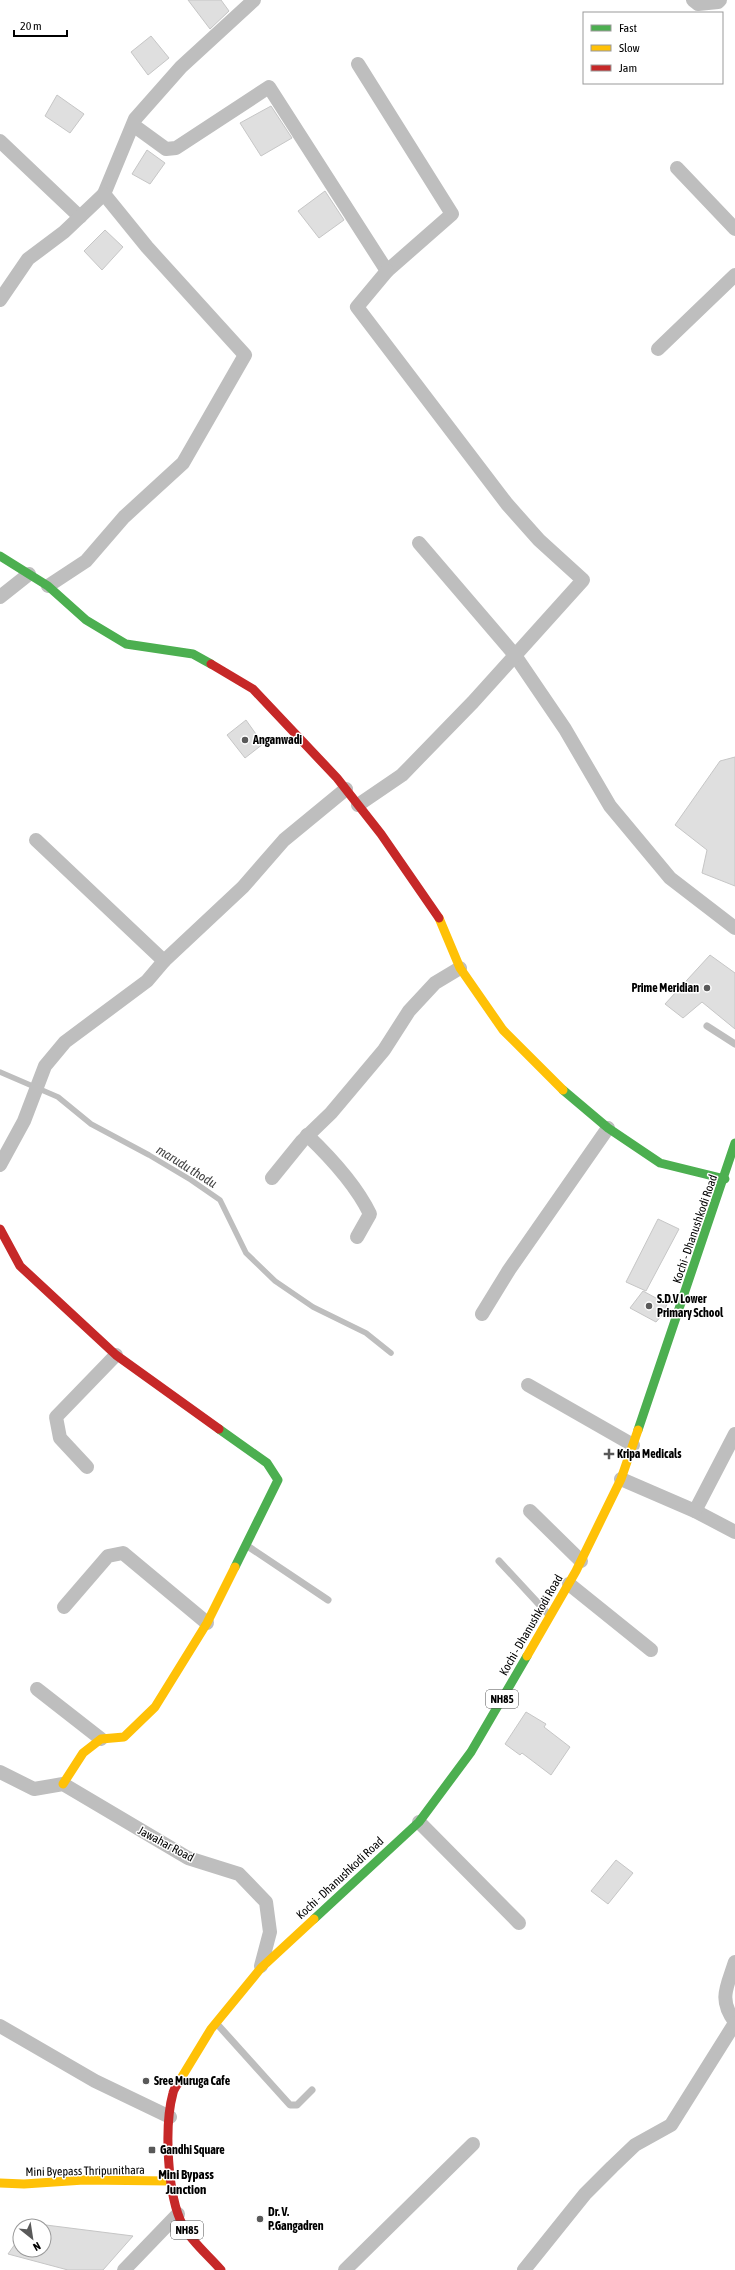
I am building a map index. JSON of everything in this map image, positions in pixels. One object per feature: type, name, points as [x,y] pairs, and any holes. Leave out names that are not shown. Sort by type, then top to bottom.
[{"type":"main road","points":[[0,556],[48,586],[86,620],[126,644],[193,654],[253,688],[346,789],[381,834],[441,921],[460,968],[503,1030],[552,1081],[608,1128],[660,1163],[725,1178]]},
{"type":"main road","name":"Kochi - Dhanushkodi Road","points":[[221,2270],[184,2228],[178,2214],[170,2181],[168,2138],[173,2092],[216,2023],[260,1968],[419,1822],[471,1752],[569,1584],[621,1479],[725,1178],[735,1144]]},
{"type":"main road","points":[[0,1229],[20,1266],[116,1354],[267,1463],[278,1480],[207,1623],[155,1708],[124,1737],[102,1739],[83,1753],[63,1784]]},
{"type":"main road","name":"Mini Byepass Thripunithara","points":[[0,2183],[24,2184],[84,2180],[170,2181]]},
{"type":"street","points":[[0,300],[28,259],[80,217],[104,194],[135,120],[181,67],[254,0]]},
{"type":"street","points":[[693,0],[698,4],[718,2],[720,0]]},
{"type":"street","points":[[358,64],[452,214],[388,271],[357,307],[508,504],[540,540],[583,580],[514,654],[473,702],[402,775],[358,805]]},
{"type":"street","points":[[133,125],[166,149],[176,148],[268,87],[388,271]]},
{"type":"street","points":[[0,141],[80,217]]},
{"type":"street","points":[[677,168],[735,229]]},
{"type":"street","points":[[48,586],[86,561],[124,517],[183,463],[245,355],[147,247],[104,194]]},
{"type":"street","points":[[658,349],[735,275]]},
{"type":"street","points":[[419,542],[514,654],[564,729],[610,806],[670,878],[735,928]]},
{"type":"street","points":[[0,597],[29,574]]},
{"type":"street","points":[[0,1165],[24,1122],[44,1066],[65,1042],[147,981],[164,961],[242,887],[284,840],[346,789]]},
{"type":"street","points":[[36,840],[164,961]]},
{"type":"street","points":[[272,1178],[307,1135],[340,1102],[384,1050],[414,1005],[435,983],[460,968]]},
{"type":"street","points":[[482,1314],[509,1270],[608,1128]]},
{"type":"street","points":[[307,1135],[324,1151],[363,1199],[370,1214],[357,1237]]},
{"type":"street","points":[[87,1467],[60,1438],[56,1417],[116,1354]]},
{"type":"street","points":[[528,1385],[633,1445]]},
{"type":"street","points":[[695,1510],[735,1434]]},
{"type":"street","points":[[621,1479],[695,1510],[735,1532]]},
{"type":"street","points":[[530,1511],[581,1561]]},
{"type":"street","points":[[64,1607],[108,1556],[123,1553],[207,1623]]},
{"type":"street","points":[[569,1584],[651,1650]]},
{"type":"street","points":[[37,1689],[102,1739]]},
{"type":"street","points":[[0,1772],[34,1789],[63,1784]]},
{"type":"street","name":"Jawahar Road","points":[[63,1784],[188,1858],[239,1874],[266,1902],[270,1932],[260,1968]]},
{"type":"street","points":[[419,1822],[519,1923]]},
{"type":"street","points":[[524,2270],[585,2194],[612,2166],[635,2145],[670,2125],[735,2023],[728,2012],[724,1999],[735,1962]]},
{"type":"street","points":[[0,2026],[95,2081],[170,2117]]},
{"type":"street","points":[[345,2270],[472,2144]]},
{"type":"street","points":[[124,2270],[178,2214]]},
{"type":"lane","points":[[707,1026],[735,1044]]},
{"type":"lane","points":[[245,1544],[328,1600]]},
{"type":"lane","points":[[499,1561],[550,1616]]},
{"type":"lane","points":[[216,2023],[290,2106],[297,2105],[312,2090]]},
{"type":"building","points":[[188,0],[221,0],[229,11],[210,29]]},
{"type":"building","points":[[151,36],[169,58],[148,75],[131,52]]},
{"type":"building","points":[[57,95],[84,114],[70,133],[45,116]]},
{"type":"building","points":[[271,106],[292,138],[261,156],[240,123]]},
{"type":"building","points":[[147,150],[165,163],[150,184],[132,174]]},
{"type":"building","points":[[325,191],[344,220],[319,238],[298,211]]},
{"type":"building","points":[[105,230],[123,247],[102,270],[84,251]]},
{"type":"building","name":"Anganwadi","points":[[246,720],[263,744],[245,758],[227,735]]},
{"type":"building","points":[[735,757],[735,886],[702,873],[707,850],[675,825],[720,761]]},
{"type":"building","name":"Prime Meridian","points":[[710,955],[735,973],[735,1029],[702,1002],[683,1018],[665,1004]]},
{"type":"building","name":"S.D.V Lower Primary School","points":[[658,1219],[679,1229],[646,1291],[626,1282]]},
{"type":"building","name":"S.D.V Lower Primary School","points":[[643,1291],[667,1304],[663,1314],[656,1322],[630,1308]]},
{"type":"building","points":[[526,1712],[546,1724],[544,1727],[570,1747],[551,1775],[522,1753],[520,1755],[505,1744]]},
{"type":"building","points":[[616,1860],[633,1873],[608,1904],[591,1891]]},
{"type":"building","points":[[52,2226],[133,2236],[103,2270],[68,2270],[23,2258],[52,2258]]},
{"type":"building","points":[[12,2248],[12,2255],[8,2254]]},
{"type":"waterway","name":"marudu thodu","points":[[0,1072],[58,1097],[91,1124],[149,1155],[191,1180],[220,1200],[246,1253],[275,1281],[313,1307],[366,1333],[391,1353]]},
{"type":"traffic: fast","points":[[0,556],[48,586],[86,620],[126,644],[193,654],[211,664]]},
{"type":"traffic: fast","points":[[563,1090],[608,1128],[660,1163],[725,1179]]},
{"type":"traffic: fast","points":[[638,1430],[735,1143]]},
{"type":"traffic: fast","points":[[219,1429],[267,1463],[278,1480],[235,1567]]},
{"type":"traffic: fast","points":[[314,1919],[419,1822],[471,1752],[527,1656]]},
{"type":"traffic: slow","points":[[439,918],[460,968],[503,1030],[563,1090]]},
{"type":"traffic: slow","points":[[527,1656],[576,1571],[621,1479],[638,1430]]},
{"type":"traffic: slow","points":[[63,1784],[83,1753],[101,1739],[124,1737],[155,1707],[207,1623],[235,1567]]},
{"type":"traffic: slow","points":[[180,2080],[211,2029],[261,1968],[314,1919]]},
{"type":"traffic: slow","points":[[0,2183],[24,2184],[84,2180],[170,2181]]},
{"type":"traffic: jam","points":[[211,664],[253,689],[337,778],[381,834],[439,918]]},
{"type":"traffic: jam","points":[[0,1229],[20,1266],[116,1355],[219,1429]]},
{"type":"traffic: jam","points":[[180,2080],[173,2093],[169,2123],[168,2141],[170,2179],[173,2197],[183,2226],[196,2243],[221,2270]]},
{"type":"place","name":"Anganwadi","points":[[245,740]]},
{"type":"place","name":"Prime Meridian","points":[[707,988]]},
{"type":"place","name":"S.D.V Lower Primary School","points":[[649,1306]]},
{"type":"place","name":"Kripa Medicals","points":[[609,1454]]},
{"type":"place","name":"Sree Muruga Cafe","points":[[146,2081]]},
{"type":"place","name":"Gandhi Square","points":[[152,2150]]},
{"type":"place","name":"Dr. V. P.Gangadren","points":[[260,2219]]},
{"type":"district","name":"Mini Bypass Junction","points":[[186,2182]]}]
